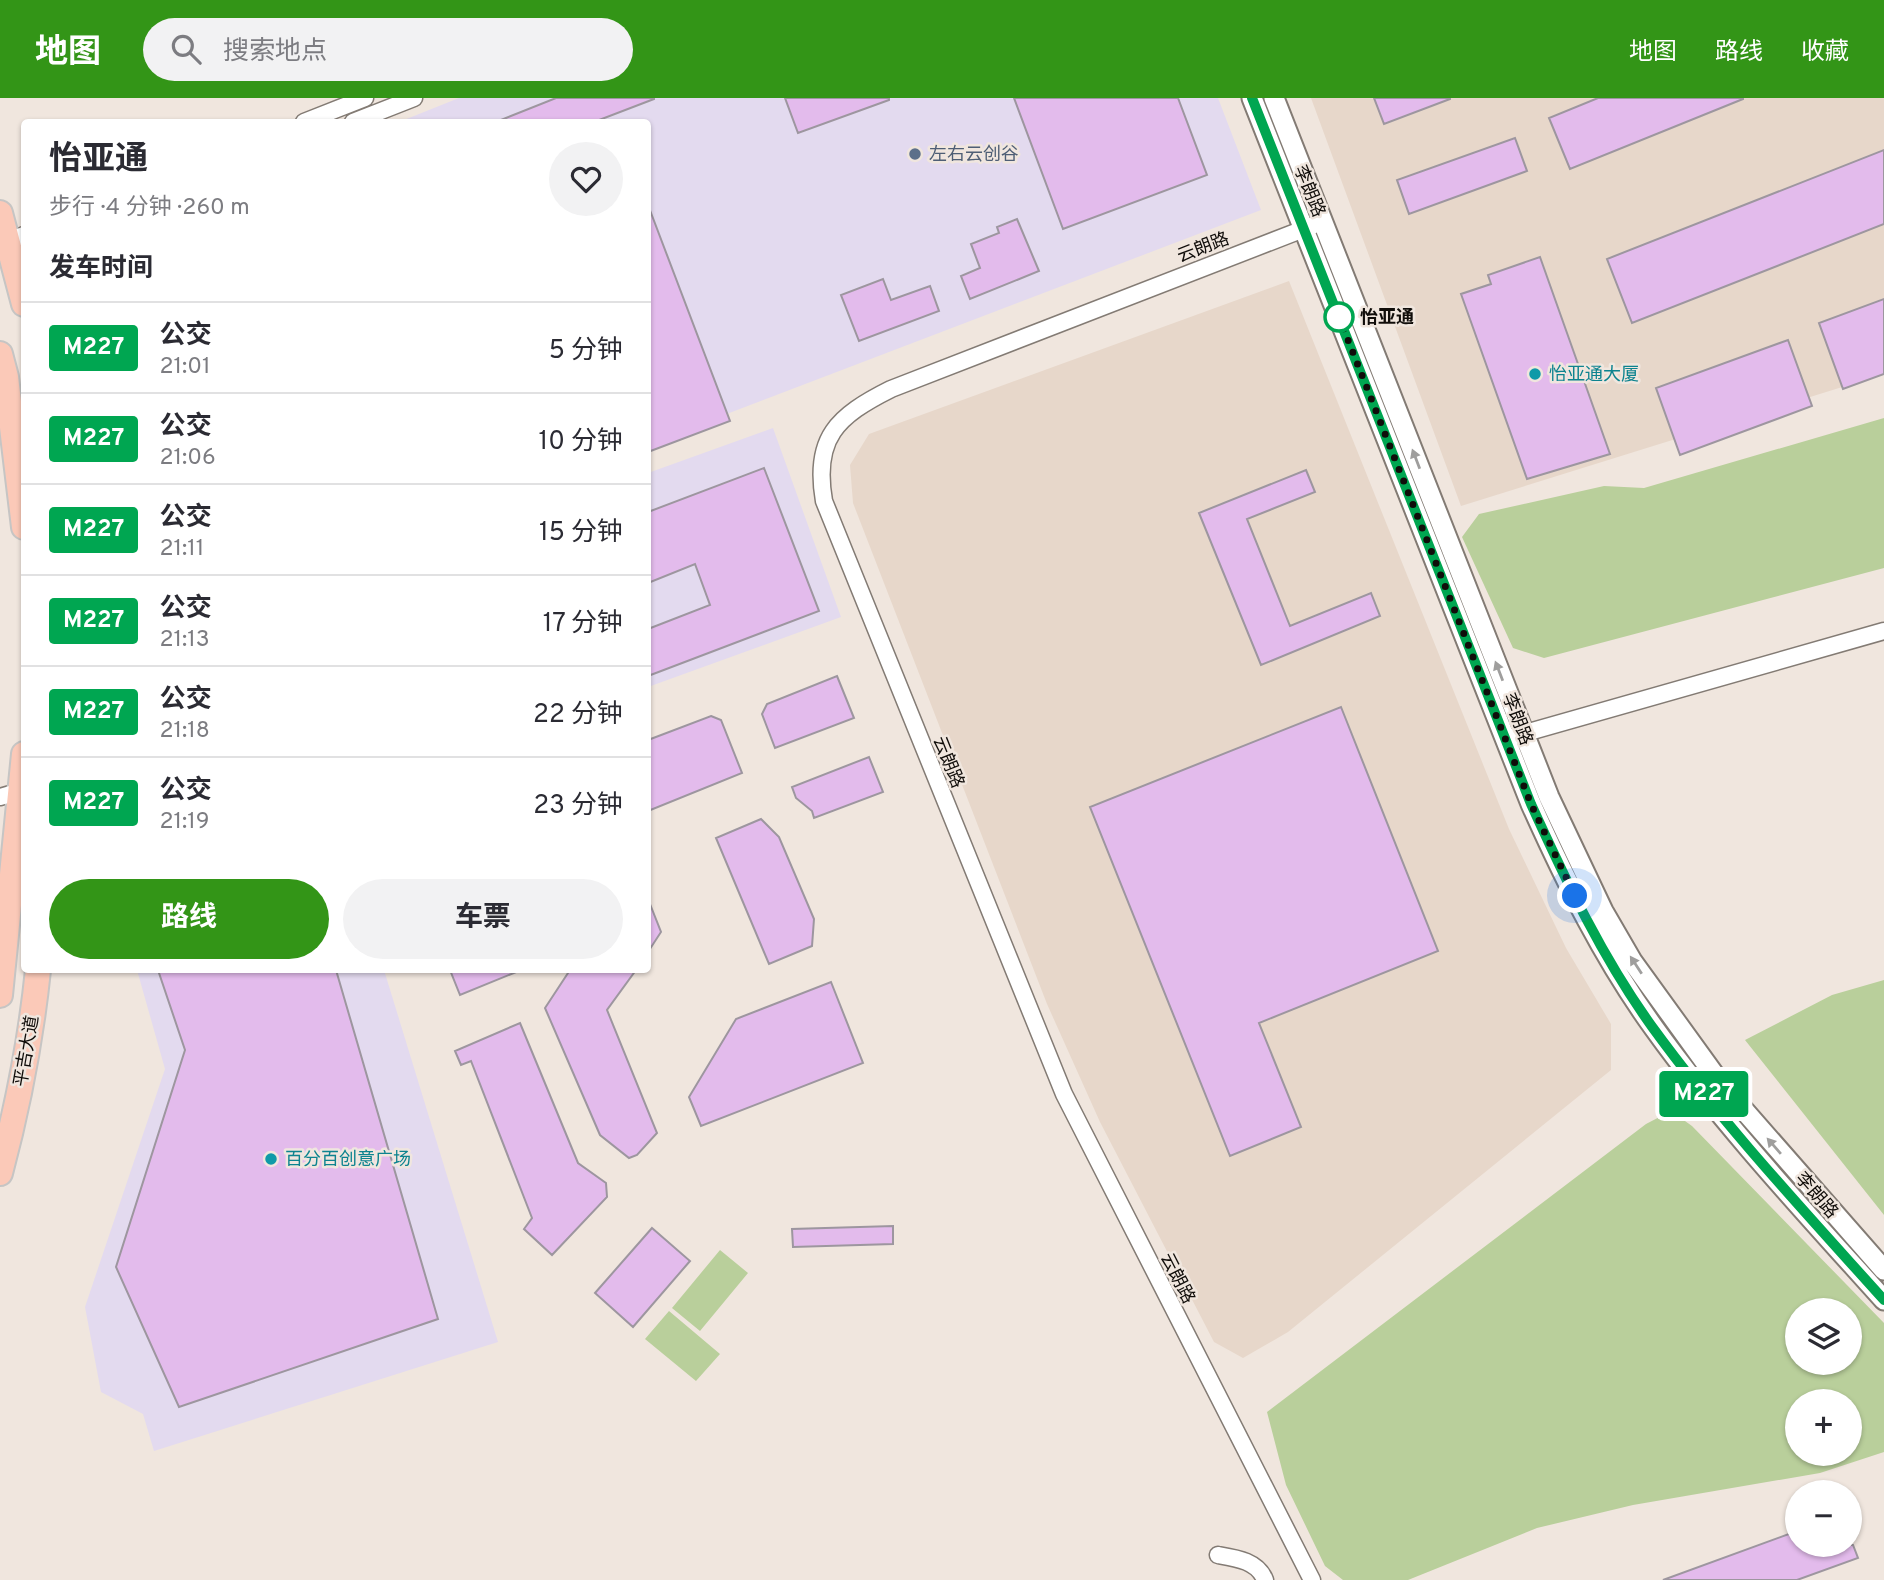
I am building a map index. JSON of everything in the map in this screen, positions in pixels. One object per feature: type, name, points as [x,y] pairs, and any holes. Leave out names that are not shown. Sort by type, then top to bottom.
[{"type":"main road","points":[[0,213],[21,290]]},
{"type":"main road","points":[[0,354],[6,377],[21,502]]},
{"type":"main road","points":[[0,995],[10,794],[21,763]]},
{"type":"main road","name":"平吉大道","points":[[0,1173],[26,1059],[38,973]]},
{"type":"street","points":[[312,119],[365,98]]},
{"type":"street","points":[[361,119],[414,98]]},
{"type":"street","name":"李朗路","points":[[1252,98],[1313,225],[1515,736],[1574,854],[1632,961],[1721,1084],[1884,1270]]},
{"type":"street","name":"李朗路","points":[[1273,98],[1313,225]]},
{"type":"street","name":"云朗路","points":[[1312,1580],[1064,1094],[824,501],[819,474],[824,446],[838,423],[862,404],[891,389],[1313,225]]},
{"type":"street","points":[[1515,736],[1884,631]]},
{"type":"street","name":"李朗路","points":[[1515,736],[1531,804],[1573,892],[1616,971],[1652,1027],[1706,1097],[1884,1300]]},
{"type":"street","points":[[1218,1555],[1245,1560],[1264,1575],[1265,1580]]},
{"type":"shaded area","name":"左右云创谷","points":[[459,98],[1218,98],[1261,210],[651,443],[651,119],[406,119]]},
{"type":"shaded area","points":[[1311,98],[1884,98],[1884,374],[1461,506]]},
{"type":"shaded area","points":[[1289,281],[1509,829],[1566,948],[1611,1024],[1611,1070],[1288,1332],[1243,1358],[1214,1342],[1100,1122],[1047,1004],[853,503],[850,465],[869,434]]},
{"type":"shaded area","points":[[773,428],[841,617],[651,686],[651,472]]},
{"type":"shaded area","name":"百分百创意广场","points":[[138,973],[385,973],[498,1342],[154,1451],[143,1414],[101,1392],[85,1307],[165,1069]]},
{"type":"green space","points":[[1884,418],[1884,568],[1544,658],[1513,648],[1462,537],[1479,514],[1604,486],[1644,488]]},
{"type":"green space","points":[[1884,980],[1884,1215],[1745,1040],[1832,995]]},
{"type":"green space","points":[[1671,1111],[1692,1126],[1860,1298],[1785,1298],[1785,1375],[1862,1375],[1862,1300],[1884,1323],[1884,1452],[1862,1459],[1862,1389],[1785,1389],[1785,1466],[1841,1466],[1820,1473],[1633,1505],[1537,1528],[1408,1580],[1343,1580],[1325,1566],[1286,1485],[1267,1412],[1646,1124]]},
{"type":"green space","points":[[720,1250],[748,1273],[700,1331],[672,1308]]},
{"type":"green space","points":[[669,1311],[720,1354],[696,1381],[645,1339]]},
{"type":"building","points":[[556,98],[654,98],[602,119],[504,119]]},
{"type":"building","points":[[785,98],[889,98],[889,100],[798,133]]},
{"type":"building","points":[[1014,98],[1178,98],[1207,175],[1063,229]]},
{"type":"building","points":[[1374,98],[1450,98],[1450,99],[1384,124]]},
{"type":"building","points":[[1598,98],[1743,99],[1570,169],[1549,118]]},
{"type":"building","points":[[1515,138],[1527,171],[1409,214],[1397,180]]},
{"type":"building","points":[[1884,150],[1884,224],[1632,323],[1607,259]]},
{"type":"building","points":[[651,213],[730,421],[651,451]]},
{"type":"building","points":[[1017,219],[1039,271],[970,299],[961,276],[980,268],[971,244],[999,233],[997,227]]},
{"type":"building","name":"怡亚通大厦","points":[[1540,257],[1610,454],[1527,479],[1461,294],[1491,284],[1488,275]]},
{"type":"building","points":[[883,279],[891,300],[930,286],[939,311],[859,341],[841,295]]},
{"type":"building","points":[[1884,299],[1884,374],[1843,389],[1819,323]]},
{"type":"building","points":[[1788,340],[1812,406],[1680,455],[1656,388]]},
{"type":"building","points":[[764,468],[819,611],[651,675],[651,628],[710,605],[695,564],[651,582],[651,511]]},
{"type":"building","points":[[1306,470],[1315,492],[1247,519],[1290,626],[1371,593],[1380,616],[1261,665],[1199,513]]},
{"type":"building","points":[[837,676],[854,718],[775,748],[762,714],[767,704]]},
{"type":"building","points":[[1341,707],[1438,951],[1259,1023],[1301,1127],[1230,1156],[1090,807]]},
{"type":"building","points":[[711,716],[721,720],[742,773],[651,810],[651,739]]},
{"type":"building","points":[[869,757],[883,792],[814,818],[812,811],[796,798],[792,787]]},
{"type":"building","points":[[761,819],[779,837],[814,919],[812,946],[769,964],[716,838]]},
{"type":"building","points":[[651,907],[661,932],[651,947]]},
{"type":"building","name":"百分百创意广场","points":[[159,973],[337,973],[438,1319],[179,1407],[116,1267],[185,1050]]},
{"type":"building","points":[[451,973],[514,973],[460,995]]},
{"type":"building","points":[[568,973],[634,973],[607,1010],[657,1133],[637,1155],[629,1158],[600,1135],[545,1008]]},
{"type":"building","points":[[831,982],[863,1063],[701,1126],[689,1097],[736,1019]]},
{"type":"building","points":[[520,1023],[578,1163],[606,1183],[607,1197],[552,1255],[524,1229],[532,1218],[471,1061],[461,1065],[455,1051]]},
{"type":"building","points":[[893,1226],[893,1244],[793,1247],[792,1229]]},
{"type":"building","points":[[652,1228],[690,1261],[633,1327],[595,1293]]},
{"type":"building","points":[[1785,1535],[1785,1557],[1858,1558],[1797,1580],[1663,1580]]},
{"type":"bus line","name":"M227","points":[[1252,98],[1531,804],[1584,914],[1652,1027],[1706,1097],[1884,1300]]},
{"type":"place","name":"左右云创谷","points":[[915,154]]},
{"type":"place","name":"怡亚通","points":[[1339,317]]},
{"type":"place","name":"怡亚通大厦","points":[[1535,374]]},
{"type":"place","name":"百分百创意广场","points":[[271,1159]]},
{"type":"route","points":[[1339,317],[1531,804],[1575,896]]}]
